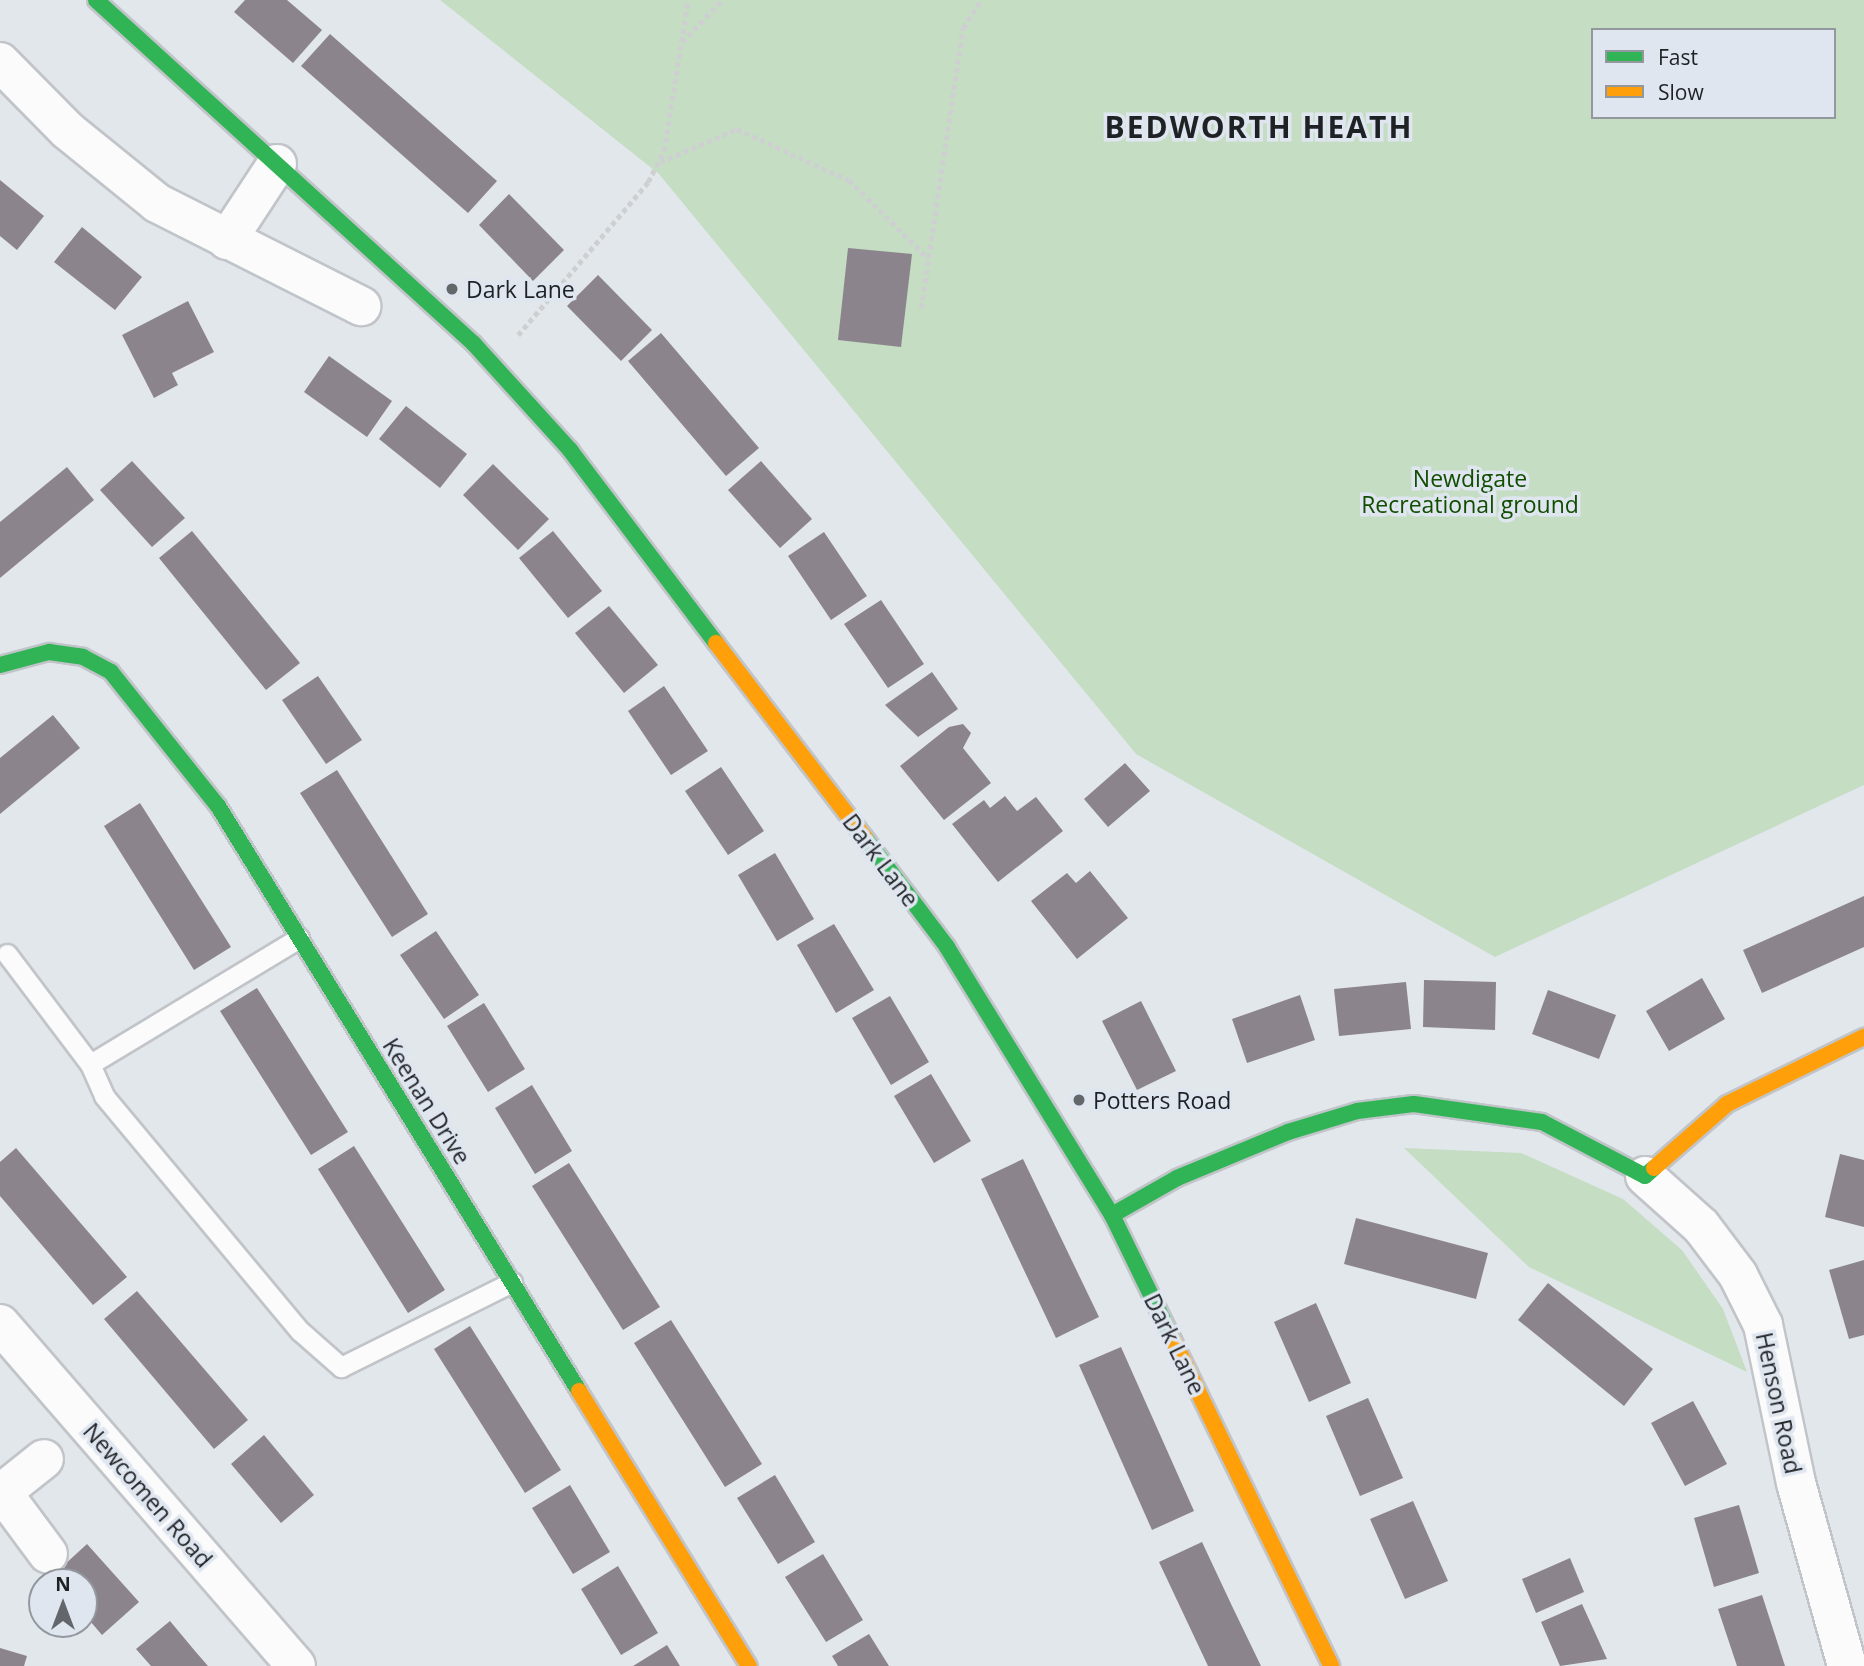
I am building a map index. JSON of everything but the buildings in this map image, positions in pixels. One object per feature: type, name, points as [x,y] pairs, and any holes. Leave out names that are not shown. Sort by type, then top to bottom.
[{"type":"street","name":"Dark Lane","points":[[96,0],[493,365],[570,450],[947,947],[1112,1214],[1331,1666]]},
{"type":"street","points":[[0,62],[67,130],[156,202],[361,306]]},
{"type":"street","points":[[227,240],[276,164]]},
{"type":"street","name":"Keenan Drive","points":[[0,665],[49,652],[83,657],[111,672],[218,806],[749,1666]]},
{"type":"street","points":[[1112,1214],[1177,1178],[1288,1132],[1357,1111],[1414,1104],[1484,1109],[1542,1122],[1592,1143],[1645,1176],[1727,1104],[1864,1037]]},
{"type":"street","name":"Henson Road","points":[[1645,1176],[1701,1226],[1738,1275],[1763,1325],[1802,1508],[1847,1666]]},
{"type":"street","name":"Newcomen Road","points":[[0,1324],[296,1666]]},
{"type":"street","points":[[44,1460],[1,1493],[48,1554]]},
{"type":"lane","points":[[90,1065],[299,938]]},
{"type":"lane","points":[[6,954],[90,1065],[104,1096],[216,1234],[341,1367],[512,1282]]},
{"type":"path","points":[[659,162],[688,0]]},
{"type":"path","points":[[682,42],[722,0]]},
{"type":"path","points":[[921,307],[963,28],[981,0]]},
{"type":"path","points":[[493,365],[659,162],[737,129],[849,180],[928,258]]},
{"type":"green space","name":"Newdigate Recreational ground","points":[[440,0],[1864,0],[1864,785],[1495,957],[1136,754],[659,174]]},
{"type":"green space","points":[[1404,1148],[1521,1153],[1623,1199],[1682,1250],[1723,1309],[1747,1372],[1529,1267]]},
{"type":"traffic: fast","points":[[96,0],[474,344],[570,450],[716,643]]},
{"type":"traffic: fast","points":[[0,665],[49,652],[83,657],[111,672],[218,806],[579,1391]]},
{"type":"traffic: fast","points":[[865,838],[947,947],[1112,1215],[1173,1340]]},
{"type":"traffic: fast","points":[[1112,1215],[1177,1178],[1288,1132],[1357,1111],[1414,1104],[1542,1122],[1645,1176],[1654,1168]]},
{"type":"traffic: slow","points":[[716,643],[865,838]]},
{"type":"traffic: slow","points":[[1654,1168],[1727,1104],[1864,1037]]},
{"type":"traffic: slow","points":[[1173,1340],[1331,1666]]},
{"type":"traffic: slow","points":[[579,1391],[749,1666]]},
{"type":"place","name":"Dark Lane","points":[[452,289]]},
{"type":"place","name":"Potters Road","points":[[1079,1100]]},
{"type":"district","name":"BEDWORTH HEATH","points":[[1259,127]]}]
